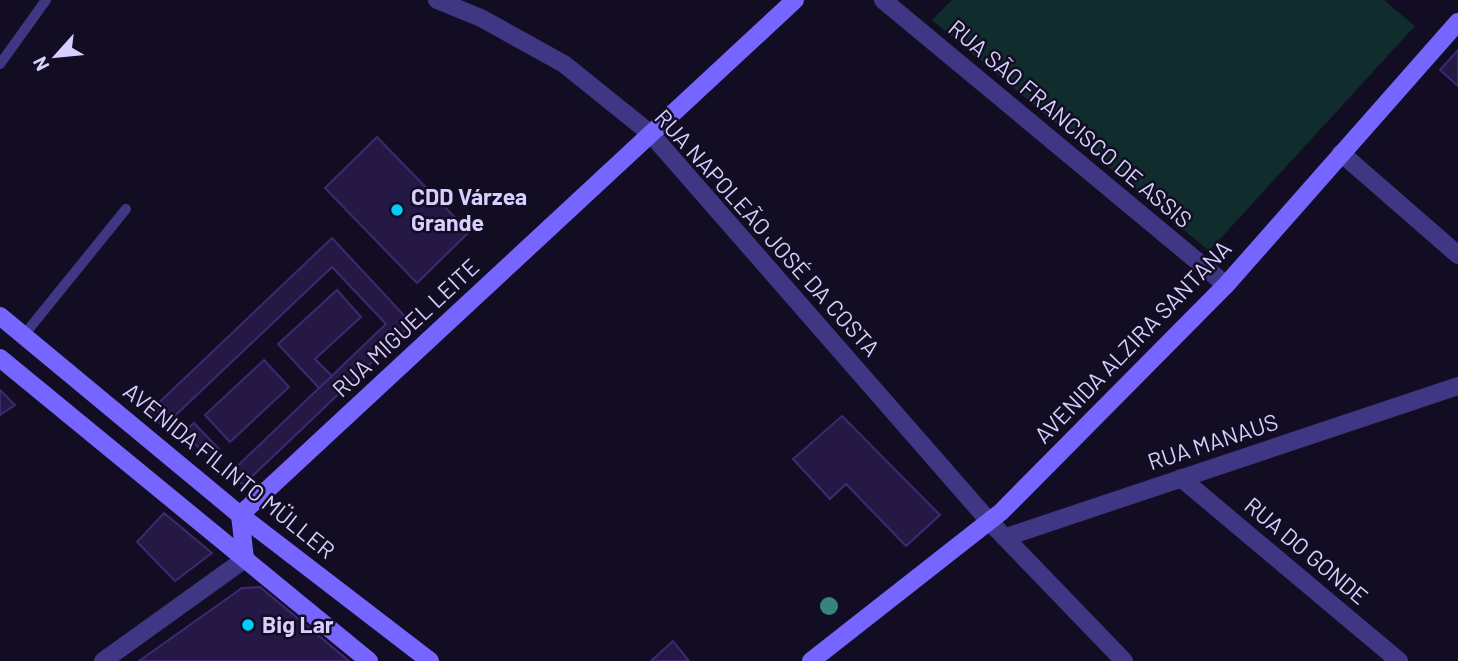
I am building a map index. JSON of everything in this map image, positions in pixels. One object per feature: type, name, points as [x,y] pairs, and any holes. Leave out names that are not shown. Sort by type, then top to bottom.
[{"type":"main road","name":"RUA MIGUEL LEITE","points":[[240,515],[795,0]]},
{"type":"main road","name":"AVENIDA ALZIRA SANTANA","points":[[810,661],[989,521],[1226,285],[1458,22]]},
{"type":"main road","name":"AVENIDA FILINTO MÜLLER","points":[[0,316],[240,515],[430,661]]},
{"type":"main road","points":[[0,358],[369,661]]},
{"type":"main road","points":[[240,515],[244,559]]},
{"type":"street","name":"RUA NAPOLEÃO JOSÉ DA COSTA","points":[[437,0],[481,18],[564,64],[651,134],[989,521]]},
{"type":"street","name":"RUA SÃO FRANCISCO DE ASSIS","points":[[883,0],[1226,285]]},
{"type":"street","points":[[1340,153],[1458,255]]},
{"type":"street","name":"RUA MANAUS","points":[[1006,537],[1458,386]]},
{"type":"street","name":"RUA DO GONDE","points":[[1181,478],[1399,661]]},
{"type":"street","points":[[989,521],[1124,661]]},
{"type":"street","points":[[103,661],[244,559]]},
{"type":"lane","points":[[0,64],[46,0]]},
{"type":"lane","points":[[24,335],[127,209]]},
{"type":"green space","points":[[952,0],[1384,0],[1415,26],[1209,251],[932,20]]},
{"type":"building","points":[[1458,50],[1458,86],[1440,70]]},
{"type":"building","name":"CDD Várzea Grande","points":[[377,137],[469,232],[417,283],[325,188]]},
{"type":"building","points":[[332,238],[412,324],[243,485],[231,472],[386,324],[332,267],[163,427],[149,412]]},
{"type":"building","points":[[337,290],[361,317],[315,359],[332,376],[319,388],[278,344]]},
{"type":"building","points":[[264,360],[289,387],[230,442],[205,415]]},
{"type":"building","points":[[0,390],[15,405],[0,415]]},
{"type":"building","points":[[842,416],[940,515],[906,546],[846,484],[830,499],[793,459]]},
{"type":"building","points":[[194,423],[219,449],[210,457],[182,434]]},
{"type":"building","points":[[164,513],[212,553],[175,581],[137,542]]},
{"type":"building","name":"Big Lar","points":[[260,587],[349,661],[139,661],[242,588]]},
{"type":"building","points":[[673,641],[689,661],[651,661]]},
{"type":"place","name":"CDD Várzea Grande","points":[[397,210]]},
{"type":"place","name":"Big Lar","points":[[248,625]]}]
